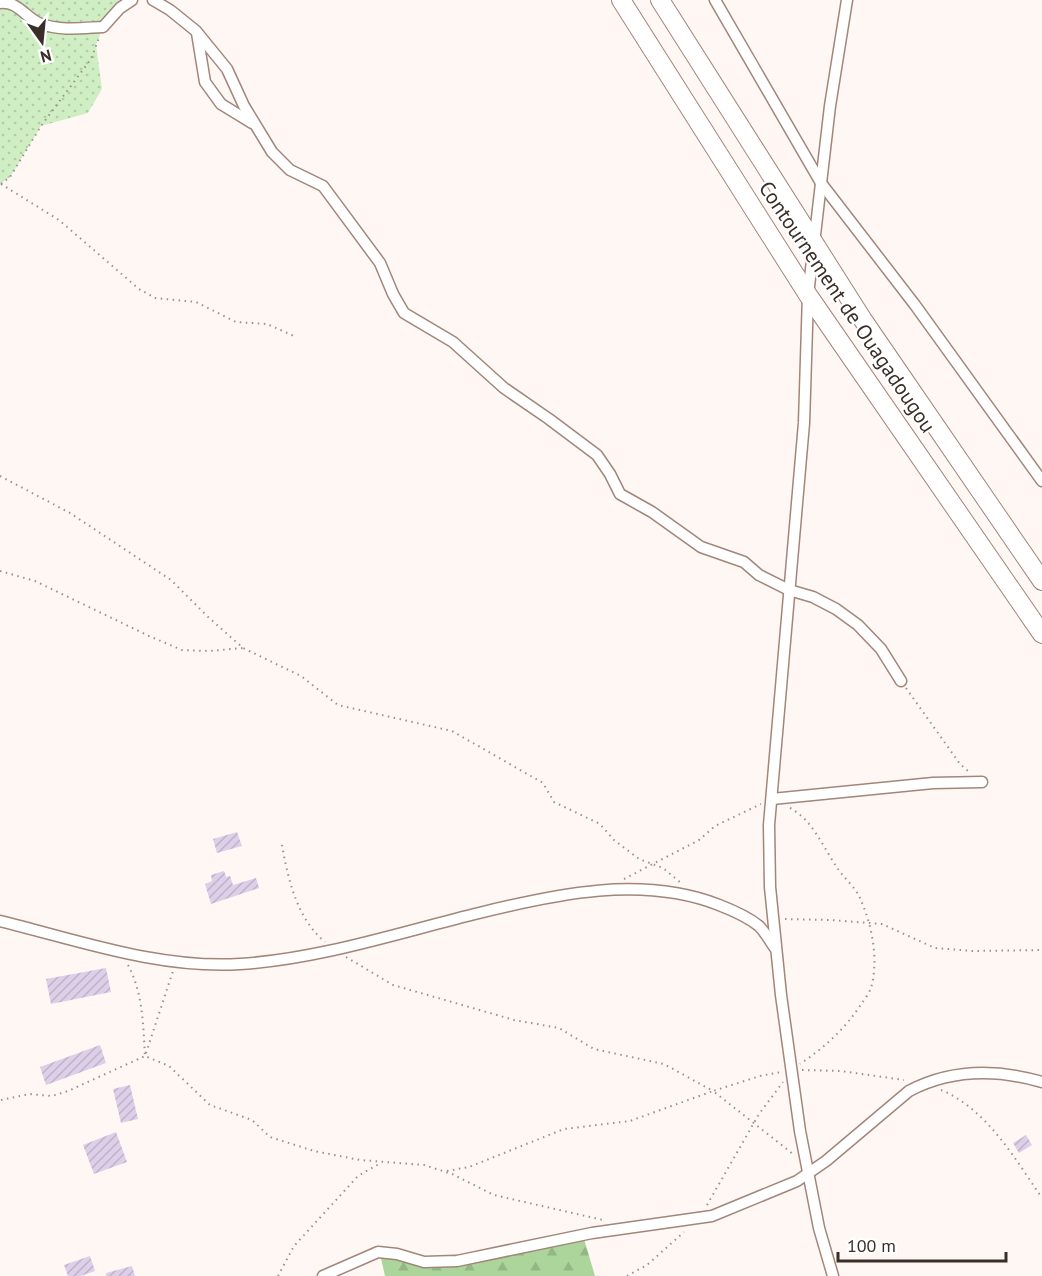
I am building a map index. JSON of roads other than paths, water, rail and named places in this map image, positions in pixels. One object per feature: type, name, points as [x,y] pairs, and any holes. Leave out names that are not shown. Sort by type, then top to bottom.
[{"type":"highway","name":"Contournement de Ouagadougou","points":[[621,0],[808,295],[1042,634]]},
{"type":"highway","name":"Contournement de Ouagadougou","points":[[660,0],[863,320],[1042,581]]},
{"type":"street","points":[[0,3],[17,6],[38,23],[58,29],[103,27],[120,8],[132,0]]},
{"type":"street","points":[[153,0],[170,10],[196,31],[227,69],[244,106],[272,152],[290,170],[323,186],[380,263],[404,314],[453,342],[504,388],[597,455],[620,494],[652,512],[701,547],[744,562],[759,575],[789,590],[813,597],[836,609],[858,625],[881,649],[901,681]]},
{"type":"street","points":[[715,0],[822,183],[915,304],[1042,481]]},
{"type":"street","points":[[833,1276],[819,1228],[792,1070],[773,919],[769,825],[804,423],[808,295],[838,52],[847,0]]},
{"type":"street","points":[[196,31],[205,82],[221,104],[255,124]]},
{"type":"street","points":[[772,799],[933,783],[982,782]]},
{"type":"street","points":[[0,921],[107,949],[176,963],[238,964],[296,958],[523,902],[588,892],[638,889],[696,896],[732,910],[759,926],[777,951]]},
{"type":"street","points":[[323,1276],[378,1252],[397,1254],[424,1262],[457,1261],[592,1233],[712,1216],[797,1181],[808,1169],[826,1161],[909,1091],[924,1083],[964,1073],[982,1072],[1042,1082]]}]
